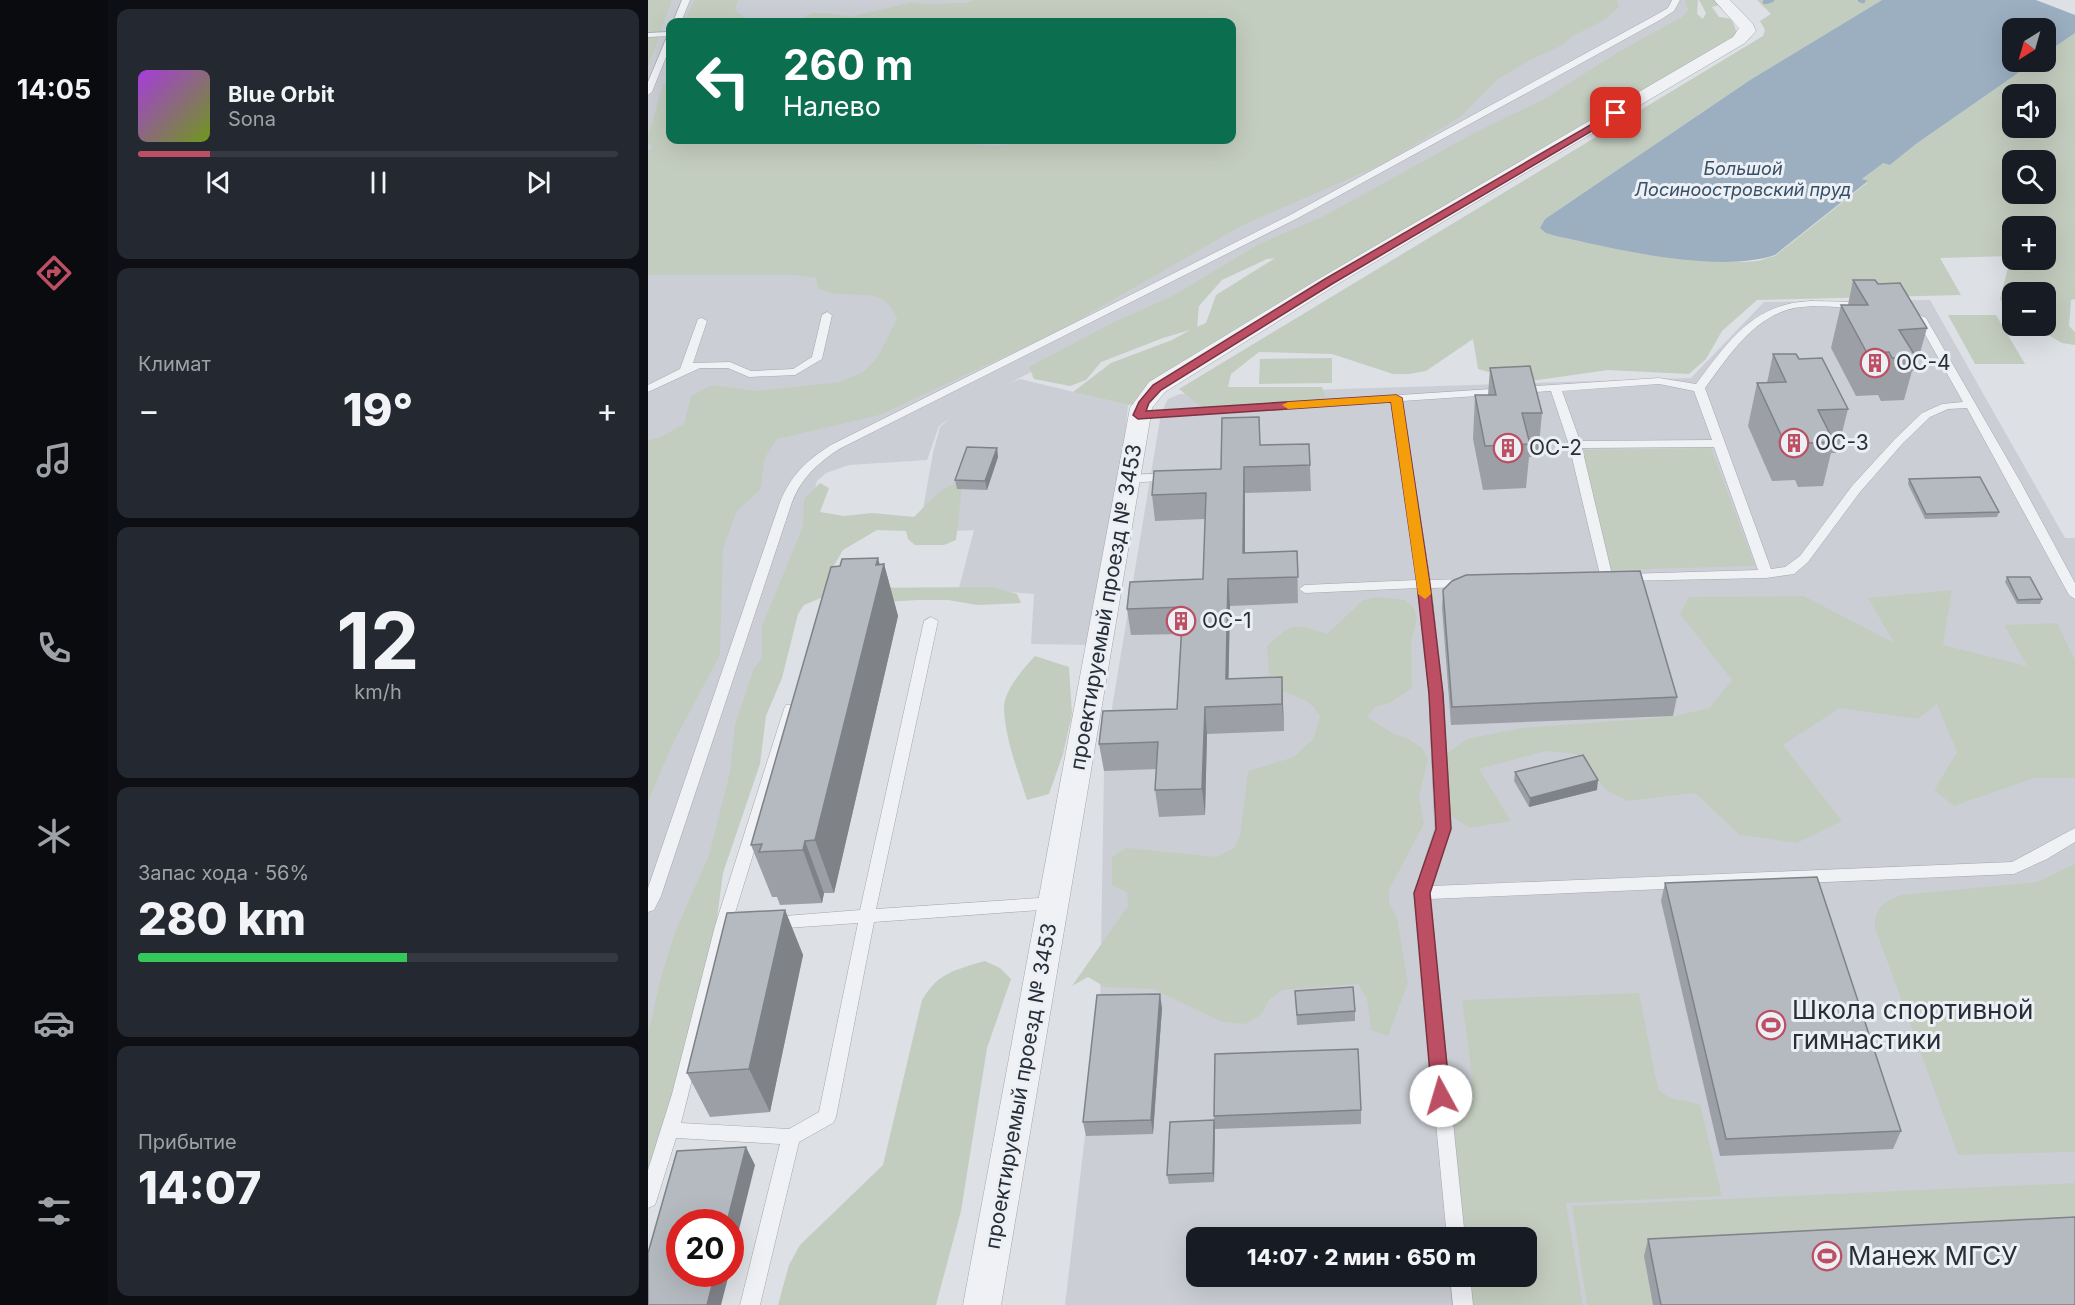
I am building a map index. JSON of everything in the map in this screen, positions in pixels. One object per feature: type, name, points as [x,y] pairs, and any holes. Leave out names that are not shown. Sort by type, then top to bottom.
[{"type":"street","name":"проектируемый проезд № 3453","points":[[982,1305],[1138,415],[1144,402],[1157,387],[1339,275],[1739,40],[1748,31],[1747,27],[1722,0]]},
{"type":"lane","points":[[679,18],[687,0]]},
{"type":"lane","points":[[648,906],[794,480],[811,463],[835,447],[1295,216],[1657,18],[1671,9],[1676,0]]},
{"type":"lane","points":[[648,35],[666,34]]},
{"type":"lane","points":[[648,92],[666,49]]},
{"type":"lane","points":[[1699,388],[1736,340],[1769,311],[1795,305],[1874,305]]},
{"type":"lane","points":[[1896,307],[1921,318],[2014,481],[2075,596]]},
{"type":"lane","points":[[648,389],[698,365],[730,365],[749,374],[795,372],[818,359],[827,315]]},
{"type":"lane","points":[[685,371],[702,321]]},
{"type":"lane","points":[[1138,415],[1659,381],[1699,388]]},
{"type":"lane","points":[[1555,388],[1575,445],[1601,579],[1766,574],[1790,571],[1804,559],[1856,489],[1926,415],[1946,406],[1970,405]]},
{"type":"lane","points":[[1699,388],[1766,574]]},
{"type":"lane","points":[[1396,398],[1424,584],[1436,694],[1443,829],[1422,893],[1455,1227]]},
{"type":"lane","points":[[1575,445],[1717,443]]},
{"type":"lane","points":[[1128,479],[1183,476]]},
{"type":"lane","points":[[1305,589],[1486,582]]},
{"type":"lane","points":[[670,1130],[791,1137],[827,1117],[867,916],[931,621]]},
{"type":"lane","points":[[648,1199],[681,1095],[796,692]]},
{"type":"lane","points":[[1422,893],[2014,868],[2042,855],[2075,834]]},
{"type":"lane","points":[[759,924],[1054,903]]},
{"type":"lane","points":[[750,1305],[791,1137]]},
{"type":"lane","points":[[1461,1287],[1463,1305]]},
{"type":"shaded area","points":[[648,0],[1687,0],[1692,14],[1677,30],[1254,257],[1008,384],[1020,379],[1128,405],[1120,487],[1094,645],[1031,644],[1034,594],[959,588],[974,530],[941,532],[923,509],[940,427],[951,418],[939,426],[927,460],[849,465],[826,473],[817,481],[648,1115]]},
{"type":"shaded area","points":[[1930,300],[2065,538],[2075,538],[2075,1305],[1065,1305],[1100,1009],[1104,771],[1107,738],[1161,413],[1168,399],[1180,394],[1691,378],[1764,302]]},
{"type":"green space","points":[[648,0],[672,0],[648,67]]},
{"type":"green space","points":[[694,0],[738,0],[735,10],[745,18],[686,18]]},
{"type":"green space","points":[[974,0],[1617,0],[1619,7],[1605,20],[1571,37],[1563,45],[1532,59],[1498,79],[1460,117],[1385,163],[1241,226],[1061,330],[880,415],[777,439],[765,458],[760,490],[737,511],[723,549],[720,655],[672,745],[648,802],[648,440],[661,437],[684,424],[691,396],[712,385],[758,391],[840,382],[863,372],[877,358],[897,319],[886,302],[879,298],[820,290],[816,278],[795,275],[648,275],[648,150],[653,148],[648,143],[648,137],[666,80],[666,144],[971,144],[993,146],[1014,144],[1236,144],[1236,18],[803,18],[812,13],[850,17],[913,2],[966,3]]},
{"type":"green space","points":[[1685,0],[1698,0],[1697,14],[1703,19],[1706,13],[1699,0],[1715,0],[1720,5],[1712,7],[1719,17],[1732,19],[1737,34],[1136,404],[1128,405],[1073,392],[1111,363],[1172,340],[1190,330],[1101,362],[1086,380],[1070,386],[1034,379],[1029,367],[1110,324],[1174,295],[1259,244],[1324,216],[1476,132],[1546,98],[1618,52],[1682,17],[1688,10]],"holes":[[[1275,258],[1216,295],[1206,323],[1197,327],[1199,306],[1222,280],[1267,259]]]},
{"type":"green space","points":[[1757,0],[1882,0],[1750,80],[1545,219],[1541,228],[1555,235],[1579,241],[1645,253],[1740,262],[1757,261],[1775,256],[1868,182],[1862,179],[1883,162],[1890,165],[1916,144],[2002,84],[2002,138],[2056,138],[2056,84],[2002,84],[2020,72],[2056,72],[2056,46],[2075,33],[2075,299],[2071,300],[2069,326],[2075,332],[2075,345],[2062,343],[2050,336],[2056,336],[2056,282],[2004,282],[2007,270],[2056,270],[2056,216],[2002,216],[2002,256],[1940,258],[1961,295],[1757,300],[1722,331],[1706,359],[1689,374],[1608,370],[1524,382],[1478,369],[1473,339],[1426,371],[1409,374],[1393,374],[1332,354],[1259,352],[1231,374],[1228,387],[1322,387],[1326,400],[1203,408],[1179,389],[1763,36],[1765,30],[1760,21],[1771,14]]},
{"type":"green space","points":[[1948,315],[1996,315],[2002,325],[2002,336],[2008,336],[2025,364],[1975,364]]},
{"type":"green space","points":[[1332,358],[1332,383],[1259,384],[1260,359]]},
{"type":"green space","points":[[1711,448],[1755,566],[1611,570],[1582,450]]},
{"type":"green space","points":[[820,483],[829,488],[820,512],[844,516],[872,513],[914,517],[943,490],[956,483],[962,489],[956,540],[944,545],[915,545],[908,539],[906,531],[877,530],[843,550],[827,577],[847,588],[993,587],[1017,594],[1021,603],[977,605],[948,600],[917,600],[853,604],[833,593],[804,605],[798,614],[782,678],[766,716],[760,764],[723,873],[699,1054],[686,1106],[648,1187],[648,1034],[661,977],[675,932],[709,855],[730,772],[735,725],[754,668],[762,658],[762,626],[803,526],[804,499]]},
{"type":"green space","points":[[1952,590],[1943,645],[2027,666],[2004,625],[2057,623],[2075,660],[2075,778],[2035,778],[1954,806],[1934,790],[1957,752],[1937,704],[1918,719],[1840,708],[1783,745],[1842,821],[1797,843],[1740,835],[1695,793],[1628,801],[1606,790],[1576,754],[1546,751],[1479,769],[1511,821],[1470,828],[1451,816],[1440,759],[1466,739],[1522,728],[1670,717],[1709,708],[1732,680],[1680,614],[1689,597],[1804,596],[1894,643],[1868,598]]},
{"type":"green space","points":[[1377,597],[1405,600],[1414,608],[1417,618],[1411,644],[1412,688],[1390,703],[1375,707],[1367,717],[1394,734],[1409,739],[1422,748],[1428,759],[1419,797],[1424,824],[1389,890],[1389,904],[1397,917],[1408,983],[1388,1036],[1371,1030],[1367,999],[1358,984],[1282,990],[1269,1000],[1261,1015],[1245,1024],[1222,1022],[1153,989],[1105,987],[1088,977],[1072,986],[1128,906],[1127,892],[1112,885],[1112,857],[1126,848],[1217,857],[1234,848],[1240,835],[1248,771],[1294,757],[1314,738],[1320,716],[1311,704],[1270,688],[1267,646],[1283,632],[1294,627],[1327,634],[1363,600]]},
{"type":"green space","points":[[1035,656],[1069,667],[1072,714],[1063,754],[1049,794],[1027,800],[1009,743],[1004,708],[1011,687]]},
{"type":"green space","points":[[2075,864],[2075,1152],[1958,1155],[1875,928],[1878,910],[1885,903],[1902,895],[2037,882]]},
{"type":"green space","points":[[985,961],[1000,968],[1011,979],[987,1048],[961,1211],[936,1305],[778,1305],[789,1265],[800,1245],[883,1165],[922,1000],[935,983],[949,973]]},
{"type":"green space","points":[[1639,993],[1658,1089],[1670,1098],[1700,1104],[1722,1196],[1566,1203],[1583,1305],[1473,1305],[1470,1287],[1537,1287],[1537,1227],[1463,1227],[1450,1103],[1473,1084],[1462,1000]]},
{"type":"green space","name":"Манеж МГСУ","points":[[2075,1183],[2075,1305],[1587,1305],[1572,1206]]},
{"type":"water","name":"Большой Лосиноостровский пруд","points":[[1882,0],[2036,0],[2075,15],[2075,33],[2056,46],[2056,18],[2002,18],[2002,72],[2020,72],[1916,144],[1890,165],[1883,163],[1862,179],[1868,181],[1775,255],[1725,262],[1666,258],[1556,236],[1540,228],[1545,219],[1750,80]]},
{"type":"building","points":[[1853,280],[1875,280],[1878,284],[1900,283],[1927,328],[1899,330],[1916,357],[1892,358],[1889,352],[1867,353],[1841,305],[1868,305]]},
{"type":"building","points":[[1773,354],[1796,354],[1799,359],[1822,358],[1848,409],[1818,410],[1834,442],[1809,443],[1806,436],[1782,437],[1757,383],[1786,382]]},
{"type":"building","points":[[1530,366],[1542,413],[1522,413],[1530,444],[1485,446],[1475,395],[1496,395],[1490,368]]},
{"type":"building","points":[[1259,417],[1260,445],[1309,444],[1310,465],[1244,467],[1243,553],[1297,551],[1298,577],[1228,579],[1226,679],[1282,677],[1282,704],[1205,707],[1202,789],[1155,790],[1158,742],[1099,744],[1103,711],[1177,709],[1183,607],[1127,609],[1130,582],[1203,579],[1206,493],[1152,495],[1154,471],[1221,469],[1222,418]]},
{"type":"building","points":[[967,447],[997,448],[985,481],[955,480]]},
{"type":"building","points":[[1980,477],[1999,512],[1926,514],[1909,479]]},
{"type":"building","points":[[878,558],[876,565],[884,564],[815,840],[805,841],[803,850],[759,852],[762,844],[751,845],[831,567],[840,566],[842,559]]},
{"type":"building","points":[[1640,571],[1677,697],[1452,707],[1443,590],[1452,581],[1466,575]]},
{"type":"building","points":[[2007,577],[2030,577],[2042,599],[2018,600]]},
{"type":"building","points":[[1583,755],[1598,780],[1530,798],[1515,772]]},
{"type":"building","name":"Школа спортивной гимнастики","points":[[1817,877],[1901,1131],[1726,1139],[1665,883]]},
{"type":"building","points":[[785,910],[749,1069],[687,1073],[727,913]]},
{"type":"building","points":[[1353,987],[1355,1011],[1297,1015],[1295,991]]},
{"type":"building","points":[[1160,994],[1151,1120],[1083,1122],[1097,995]]},
{"type":"building","points":[[1358,1049],[1361,1110],[1214,1116],[1215,1054]]},
{"type":"building","points":[[1214,1120],[1213,1173],[1167,1175],[1170,1122]]},
{"type":"building","points":[[746,1147],[730,1209],[666,1209],[666,1287],[712,1287],[707,1305],[648,1305],[648,1253],[677,1151]]},
{"type":"building","points":[[2075,1217],[2075,1305],[1661,1305],[1648,1239]]},
{"type":"waterway","points":[[1765,2],[1772,0]]},
{"type":"slow traffic","points":[[1288,405],[1396,398],[1425,594]]},
{"type":"place","name":"ОС-4","points":[[1875,363]]},
{"type":"place","name":"ОС-3","points":[[1794,443]]},
{"type":"place","name":"ОС-2","points":[[1508,448]]},
{"type":"place","name":"ОС-1","points":[[1181,621]]},
{"type":"place","name":"Школа спортивной гимнастики","points":[[1771,1025]]},
{"type":"place","name":"Манеж МГСУ","points":[[1827,1256]]},
{"type":"route","points":[[1441,1096],[1422,893],[1443,829],[1436,694],[1424,584],[1396,398],[1138,415],[1144,402],[1157,387],[1329,282],[1616,113]]}]
